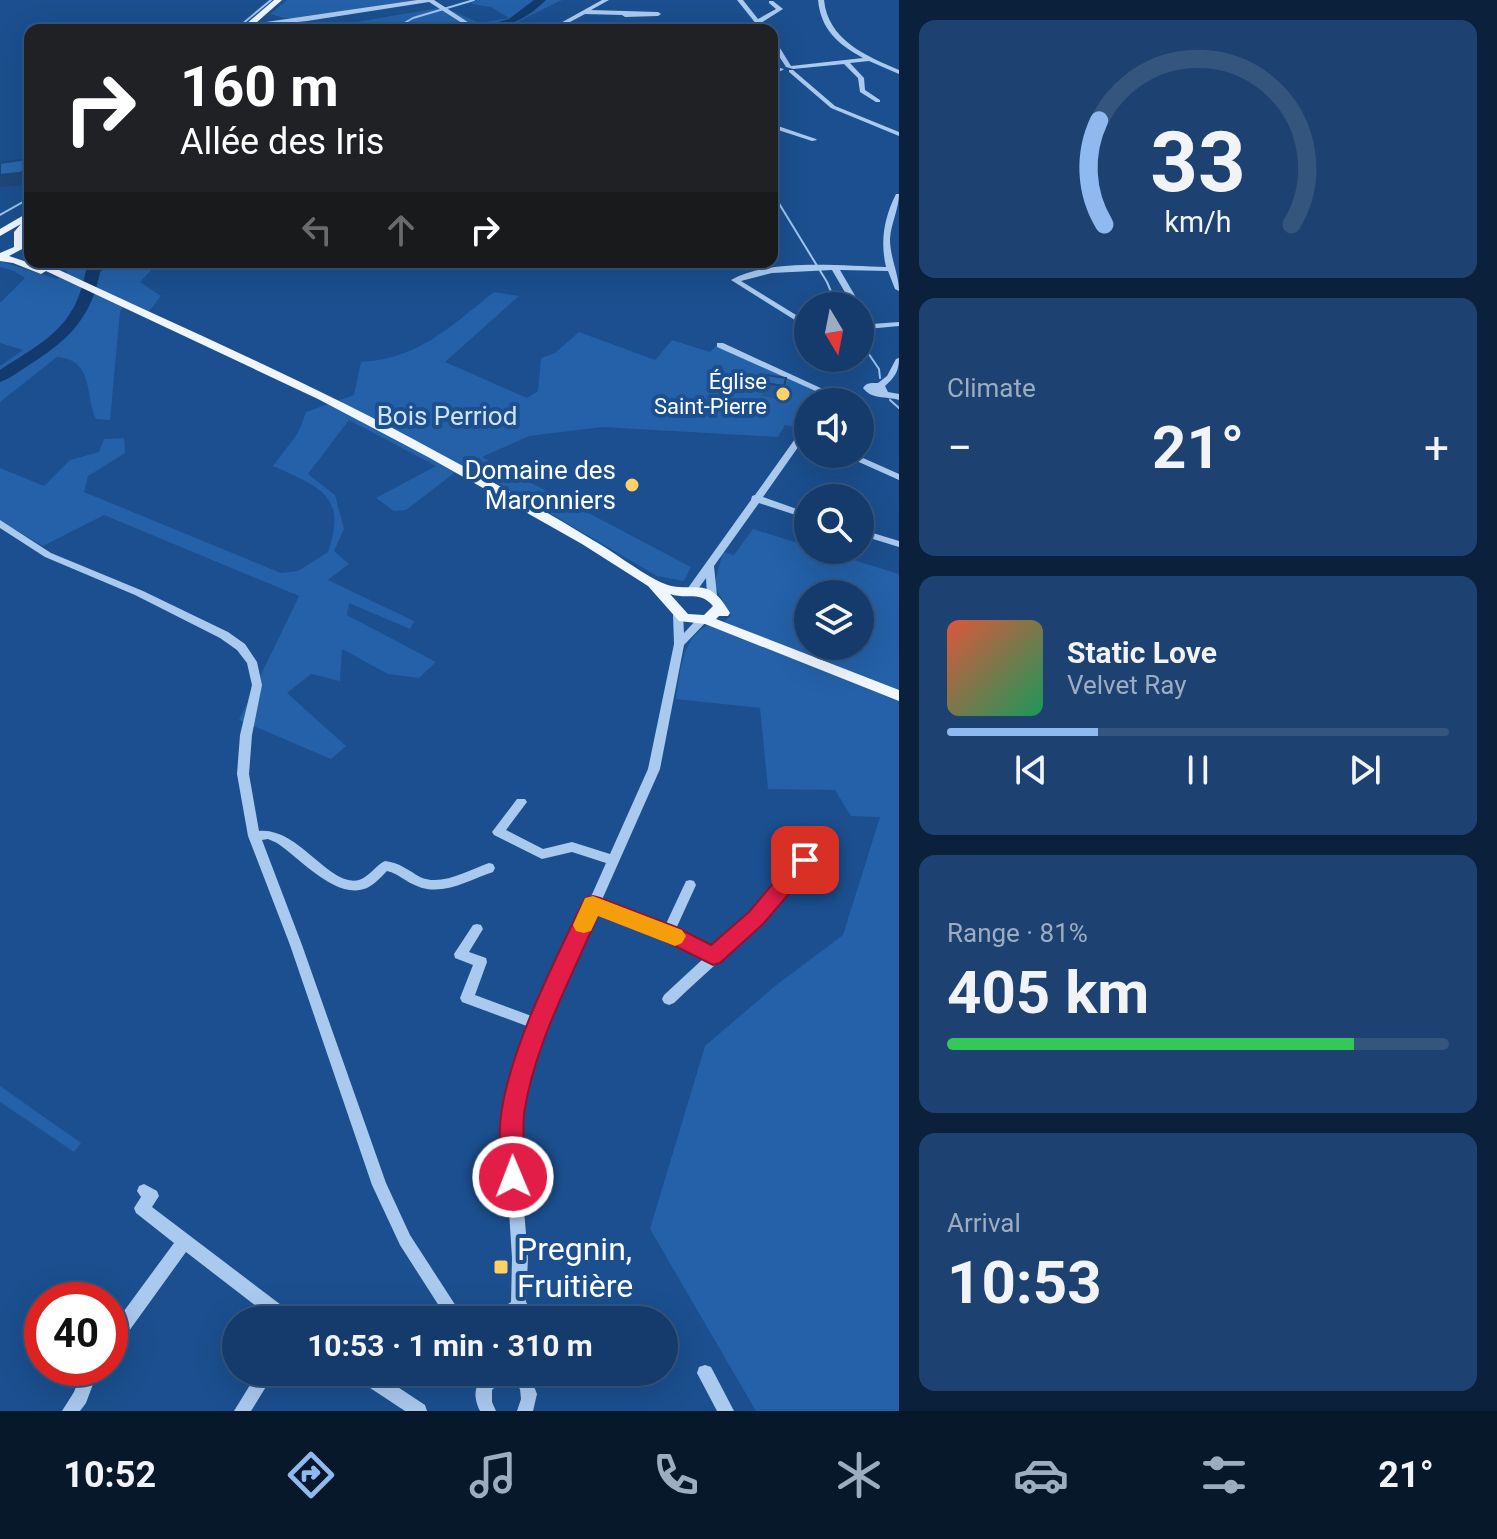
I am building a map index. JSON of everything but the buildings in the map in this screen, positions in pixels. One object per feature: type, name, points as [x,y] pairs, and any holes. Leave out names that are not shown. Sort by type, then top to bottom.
[{"type":"main road","points":[[250,24],[278,0]]},
{"type":"main road","points":[[24,217],[0,233],[18,243],[24,251]]},
{"type":"main road","points":[[0,258],[18,243],[20,229],[24,225]]},
{"type":"main road","points":[[0,258],[24,263]]},
{"type":"main road","points":[[37,268],[297,385],[432,454],[586,541],[681,600],[753,636],[899,696]]},
{"type":"main road","points":[[45,268],[59,276]]},
{"type":"main road","points":[[681,600],[691,620],[711,613]]},
{"type":"street","points":[[273,24],[429,0],[469,24]]},
{"type":"street","points":[[563,24],[606,0]]},
{"type":"street","points":[[740,0],[758,22],[780,9],[771,2]]},
{"type":"street","points":[[821,0],[823,13],[838,36],[871,59],[899,72]]},
{"type":"street","points":[[584,12],[625,15]]},
{"type":"street","points":[[258,17],[293,21]]},
{"type":"street","points":[[781,69],[871,59]]},
{"type":"street","points":[[846,62],[861,78],[862,91],[878,101]]},
{"type":"street","points":[[781,69],[833,107],[899,134]]},
{"type":"street","points":[[778,128],[814,140]]},
{"type":"street","points":[[898,201],[885,240],[890,269],[899,289]]},
{"type":"street","points":[[794,317],[735,280],[758,273],[810,268],[890,269]]},
{"type":"street","points":[[835,268],[849,292]]},
{"type":"street","points":[[874,327],[899,324]]},
{"type":"street","points":[[720,345],[817,388]]},
{"type":"street","points":[[882,390],[899,361]]},
{"type":"street","points":[[874,392],[882,390],[899,397]]},
{"type":"street","points":[[519,1306],[512,1118],[519,1085],[540,1025],[654,769],[679,644],[681,600],[710,568],[755,498],[794,448]]},
{"type":"street","points":[[874,466],[899,477]]},
{"type":"street","points":[[755,498],[794,511]]},
{"type":"street","points":[[0,523],[48,555],[189,617],[247,653],[257,685],[246,735],[243,774],[254,836],[296,945],[379,1185],[405,1240],[450,1306]]},
{"type":"street","points":[[874,536],[899,544]]},
{"type":"street","points":[[679,644],[711,613],[710,568]]},
{"type":"street","points":[[521,802],[498,832],[542,854],[572,847],[612,860]]},
{"type":"street","points":[[254,836],[265,833],[280,836],[300,856],[345,883],[357,886],[367,882],[385,866],[395,866],[421,884],[432,886],[489,868]]},
{"type":"street","points":[[669,999],[756,918],[805,860],[800,836]]},
{"type":"street","points":[[668,933],[690,885]]},
{"type":"street","points":[[593,904],[668,933],[713,956]]},
{"type":"street","points":[[477,929],[460,954],[481,962],[467,998],[540,1025]]},
{"type":"street","points":[[144,1191],[152,1196],[141,1208],[269,1306]]},
{"type":"street","points":[[128,1319],[185,1241]]},
{"type":"street","points":[[705,1373],[726,1411]]},
{"type":"street","points":[[70,1411],[82,1386]]},
{"type":"street","points":[[242,1411],[258,1386]]},
{"type":"street","points":[[382,1386],[419,1411]]},
{"type":"street","points":[[487,1386],[483,1394],[488,1411]]},
{"type":"street","points":[[525,1411],[527,1386]]},
{"type":"green space","points":[[287,0],[414,0],[302,18],[270,14]]},
{"type":"green space","points":[[477,0],[562,0],[513,24],[345,24],[444,7],[479,23],[509,18],[491,7],[471,4]]},
{"type":"green space","points":[[0,261],[57,279],[68,272],[62,268],[153,268],[140,282],[161,296],[149,311],[126,301],[120,312],[110,420],[96,419],[83,372],[69,360],[57,357],[0,402],[0,366],[23,350],[0,343],[0,303],[25,278],[0,267]]},
{"type":"green space","name":"Bois Perriod","points":[[494,292],[519,296],[445,362],[527,398],[538,391],[541,358],[555,353],[579,332],[655,360],[672,340],[710,352],[716,346],[810,388],[794,388],[794,427],[785,425],[778,437],[602,427],[529,436],[482,457],[691,567],[684,581],[657,576],[466,464],[406,510],[394,511],[376,498],[436,466],[349,420],[308,474],[335,495],[344,529],[334,551],[349,564],[328,580],[414,621],[410,629],[349,603],[347,615],[436,662],[419,678],[388,674],[342,649],[340,681],[311,674],[287,693],[346,746],[331,759],[239,720],[299,596],[104,515],[43,546],[16,530],[0,528],[0,468],[44,486],[70,460],[99,452],[104,439],[124,438],[125,453],[88,476],[84,492],[281,573],[298,571],[328,552],[334,517],[332,505],[316,487],[273,466],[298,433],[306,412],[354,395],[361,362],[400,355],[448,328]]},
{"type":"green space","points":[[753,529],[794,542],[794,564],[866,564],[899,574],[899,1411],[756,1411],[650,1229],[705,1046],[775,986],[843,935],[880,817],[851,816],[835,790],[768,789],[760,708],[676,699],[684,656],[693,638],[700,630],[709,625],[718,626],[731,616],[714,585],[723,552],[734,555]]},
{"type":"green space","points":[[0,1086],[81,1143],[74,1152],[0,1102]]},
{"type":"waterway","points":[[242,24],[271,0]]},
{"type":"waterway","points":[[403,24],[413,18],[474,0]]},
{"type":"waterway","points":[[502,24],[512,22],[541,0]]},
{"type":"waterway","points":[[0,215],[24,201]]},
{"type":"waterway","points":[[778,202],[831,292]]},
{"type":"waterway","points":[[0,377],[49,346],[74,323],[83,309],[93,270],[96,268]]},
{"type":"waterway","points":[[874,362],[880,378]]},
{"type":"waterway","points":[[890,400],[899,408]]},
{"type":"slow traffic","points":[[584,925],[593,904],[675,936]]},
{"type":"place","name":"Église Saint-Pierre","points":[[783,394]]},
{"type":"place","name":"Domaine des Maronniers","points":[[632,485]]},
{"type":"place","name":"Pregnin, Fruitière","points":[[501,1267]]},
{"type":"route","points":[[513,1177],[512,1118],[519,1085],[540,1025],[593,904],[668,933],[713,956],[756,918],[805,860]]}]
